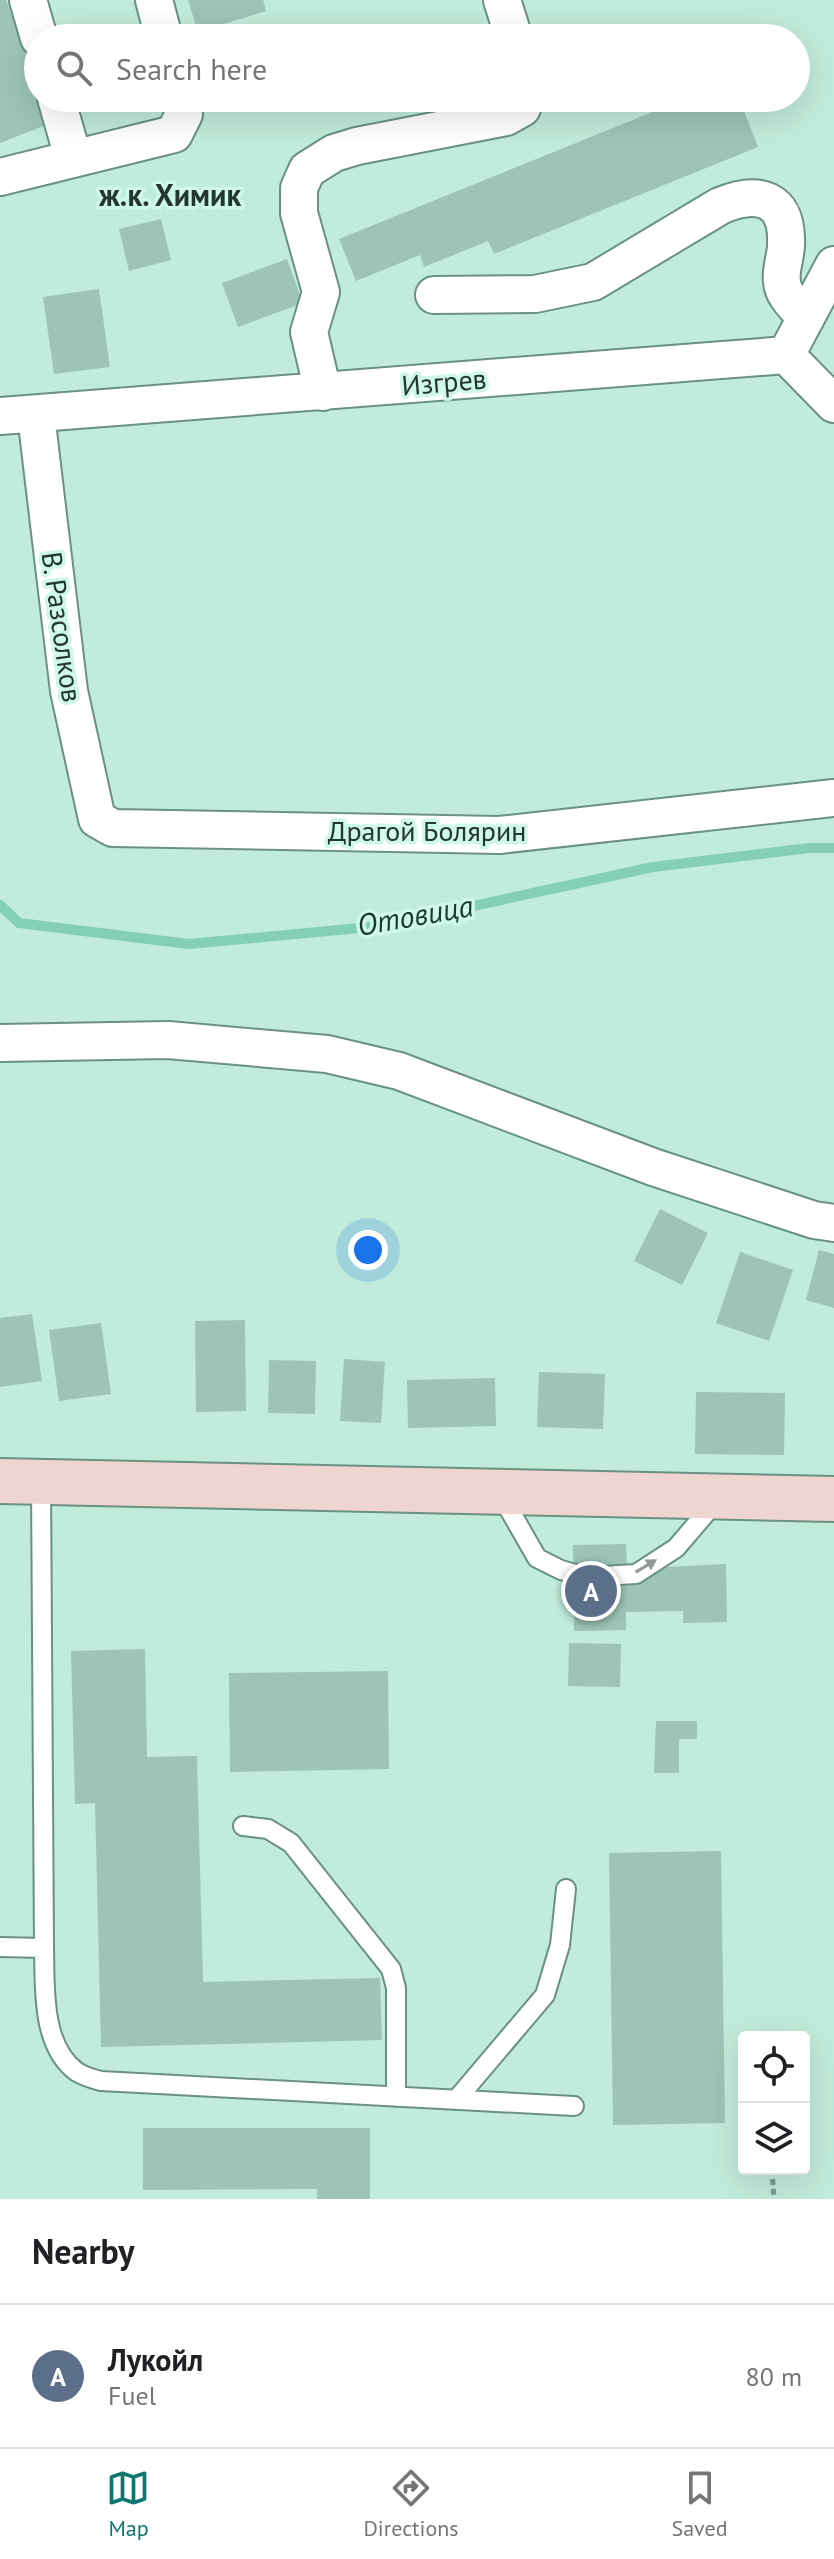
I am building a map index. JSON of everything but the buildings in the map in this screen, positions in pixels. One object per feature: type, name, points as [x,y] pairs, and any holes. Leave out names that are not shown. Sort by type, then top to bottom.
[{"type":"street","points":[[28,0],[35,24]]},
{"type":"street","points":[[154,0],[160,24]]},
{"type":"street","points":[[502,0],[510,24]]},
{"type":"street","points":[[60,112],[73,157]]},
{"type":"street","points":[[0,177],[174,134],[184,112]]},
{"type":"street","points":[[323,392],[309,332],[321,292],[299,213],[299,188],[307,170],[334,153],[357,146],[506,117],[515,112]]},
{"type":"street","points":[[434,295],[535,294],[593,282],[720,206],[742,197],[762,198],[775,207],[786,223],[782,282],[787,297],[806,318]]},
{"type":"street","points":[[834,265],[786,355],[834,404]]},
{"type":"street","name":"Изгрев","points":[[0,416],[786,355]]},
{"type":"street","name":"В. Разсолков","points":[[36,415],[69,691],[97,819],[113,828]]},
{"type":"street","name":"Драгой Болярин","points":[[113,828],[499,835],[834,798]]},
{"type":"street","points":[[0,1043],[168,1040],[327,1054],[399,1071],[653,1167],[814,1220],[834,1223]]},
{"type":"street","points":[[20,1481],[834,1499]]},
{"type":"lane","points":[[20,1481],[46,2004],[52,2032],[64,2059],[78,2073],[101,2081],[574,2106]]},
{"type":"lane","points":[[500,1493],[537,1558],[561,1570],[586,1577],[636,1574],[676,1548],[719,1497]]},
{"type":"lane","points":[[243,1826],[268,1829],[291,1843],[391,1969],[396,1988],[396,2097]]},
{"type":"lane","points":[[456,2100],[545,1995],[560,1945],[566,1889]]},
{"type":"lane","points":[[0,1947],[44,1948]]},
{"type":"path","points":[[772,2175],[774,2199]]},
{"type":"waterway","name":"Отовица","points":[[0,905],[19,923],[189,944],[381,926],[653,867],[809,848],[834,848]]},
{"type":"place","name":"Лукойл","points":[[591,1591]]},
{"type":"district","name":"ж.к. Химик","points":[[170,196]]}]
